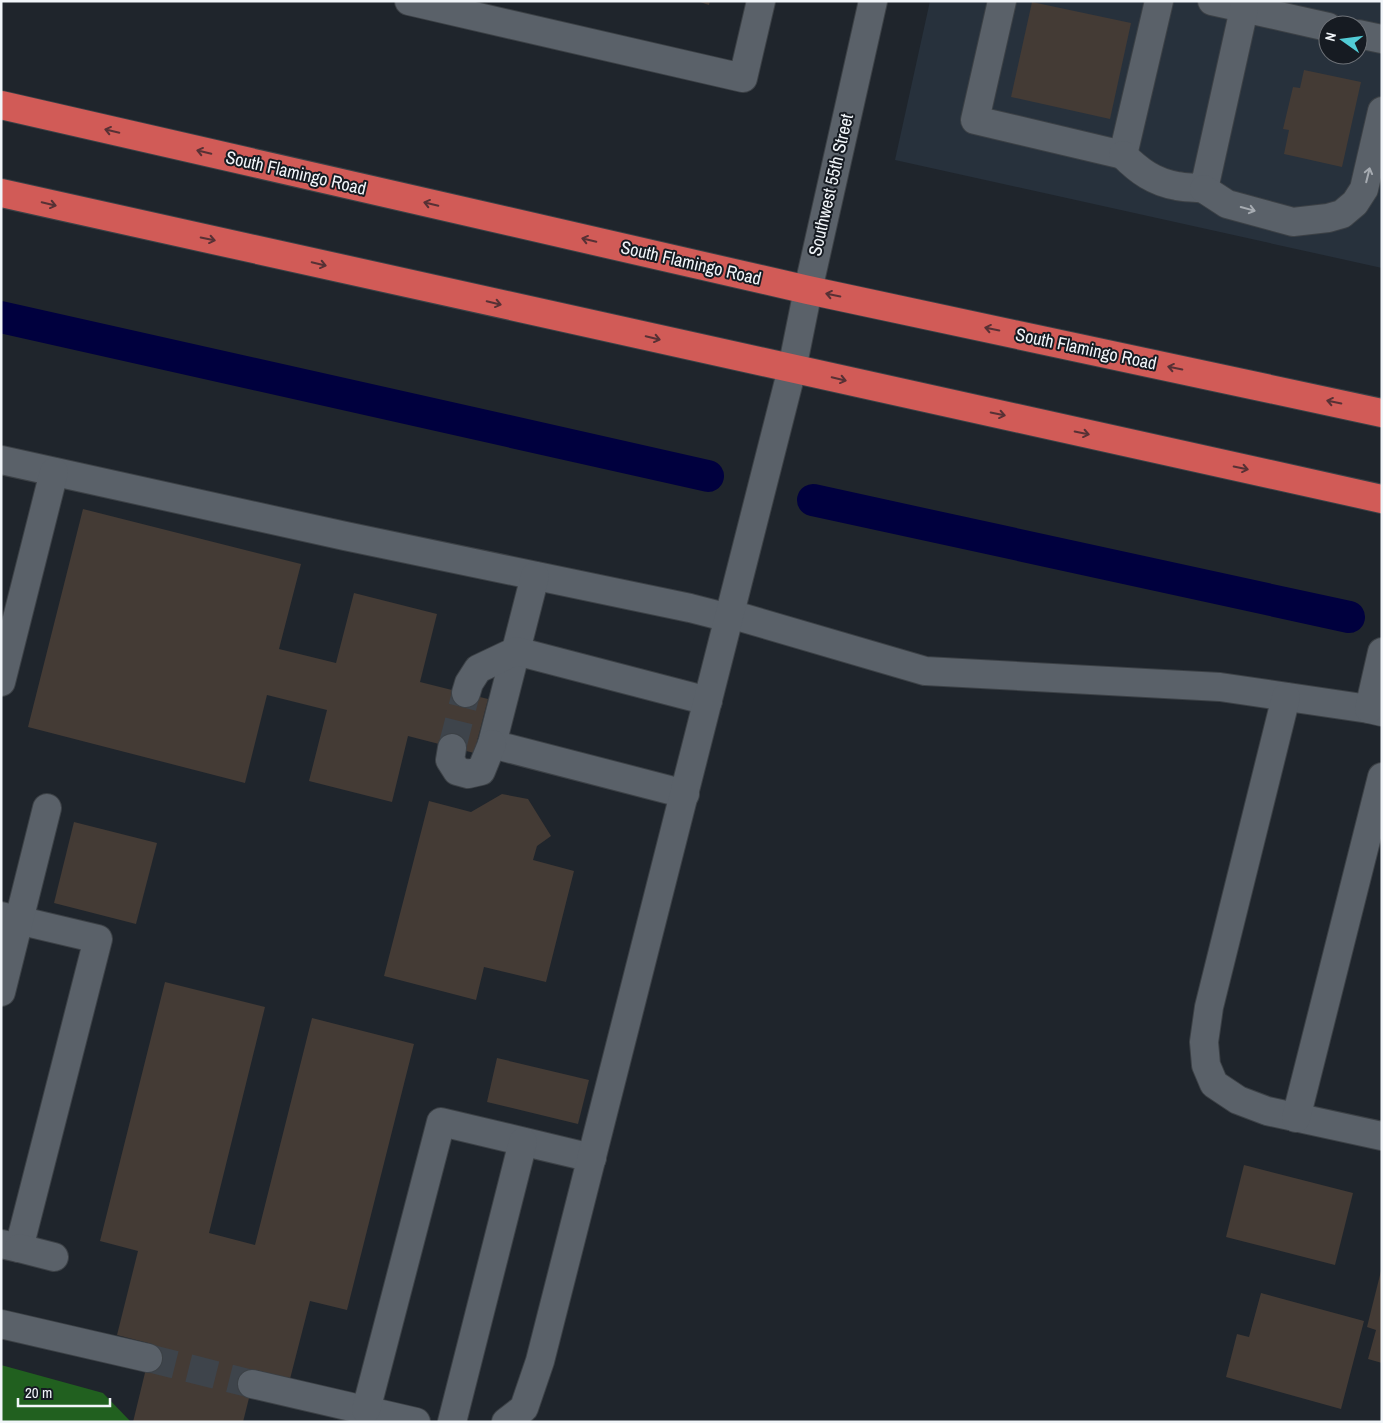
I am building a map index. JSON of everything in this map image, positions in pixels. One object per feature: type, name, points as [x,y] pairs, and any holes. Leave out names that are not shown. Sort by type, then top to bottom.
[{"type":"highway","name":"South Flamingo Road","points":[[1,105],[808,290],[1382,413]]},
{"type":"highway","points":[[1,193],[1382,499]]},
{"type":"street","points":[[409,1],[743,78],[760,1]]},
{"type":"street","name":"Southwest 55th Street","points":[[506,1422],[524,1408],[540,1361],[792,369],[873,1]]},
{"type":"street","points":[[1002,1],[976,120],[1123,156],[1150,178],[1178,186],[1204,189],[1227,204],[1293,222],[1328,218],[1342,214],[1355,204],[1364,189],[1382,111]]},
{"type":"street","points":[[1123,156],[1159,1]]},
{"type":"street","points":[[1212,1],[1318,25]]},
{"type":"street","points":[[1204,189],[1244,9]]},
{"type":"street","points":[[1368,36],[1382,39]]},
{"type":"street","points":[[1,460],[345,536],[729,616],[925,672],[1220,687],[1375,710],[1382,652]]},
{"type":"street","points":[[1,682],[54,472]]},
{"type":"street","points":[[452,748],[450,760],[457,771],[468,774],[481,771],[492,744],[535,576]]},
{"type":"street","points":[[466,693],[469,682],[478,669],[516,651],[708,701]]},
{"type":"street","points":[[1286,697],[1209,1007],[1204,1042],[1206,1065],[1214,1084],[1238,1100],[1267,1111],[1382,1136]]},
{"type":"street","points":[[492,744],[684,794]]},
{"type":"street","points":[[1296,1118],[1382,777]]},
{"type":"street","points":[[1,992],[10,918],[47,808]]},
{"type":"street","points":[[10,918],[98,939],[10,1246],[54,1257]]},
{"type":"street","points":[[366,1410],[441,1122],[592,1158]]},
{"type":"street","points":[[452,1422],[524,1142]]},
{"type":"street","points":[[1,1324],[148,1358]]},
{"type":"street","points":[[252,1384],[416,1422]]},
{"type":"shaded area","points":[[930,1],[1382,1],[1382,268],[895,160]]},
{"type":"green space","points":[[1,1365],[103,1393],[131,1422],[1,1422]]},
{"type":"building","points":[[697,1],[710,1],[709,5]]},
{"type":"building","points":[[1032,2],[1131,23],[1110,119],[1011,97]]},
{"type":"building","points":[[1304,70],[1361,82],[1342,167],[1284,154],[1289,130],[1283,129],[1293,87],[1300,88]]},
{"type":"building","points":[[83,509],[301,564],[279,649],[336,663],[354,593],[437,614],[420,682],[488,699],[474,753],[408,736],[392,802],[309,781],[327,710],[267,695],[245,783],[28,727]]},
{"type":"building","points":[[502,794],[528,799],[551,836],[537,846],[533,860],[574,871],[546,982],[484,967],[476,1000],[384,976],[429,801],[471,812]]},
{"type":"building","points":[[74,822],[157,843],[136,924],[54,903]]},
{"type":"building","points":[[165,982],[265,1007],[209,1233],[255,1245],[312,1018],[414,1044],[347,1310],[310,1301],[290,1379],[256,1370],[243,1422],[133,1422],[152,1344],[117,1335],[138,1251],[100,1241]]},
{"type":"building","points":[[497,1058],[589,1080],[578,1124],[487,1102]]},
{"type":"building","points":[[1244,1165],[1353,1193],[1335,1265],[1226,1237]]},
{"type":"building","points":[[1381,1271],[1382,1363],[1368,1359],[1376,1330],[1367,1327]]},
{"type":"building","points":[[1261,1293],[1364,1321],[1341,1409],[1226,1377],[1237,1334],[1249,1337]]},
{"type":"waterway","points":[[1,317],[708,476]]},
{"type":"waterway","points":[[813,500],[1349,617]]},
{"type":"tunnel","points":[[452,748],[466,693]]},
{"type":"tunnel","points":[[148,1358],[252,1384]]}]
